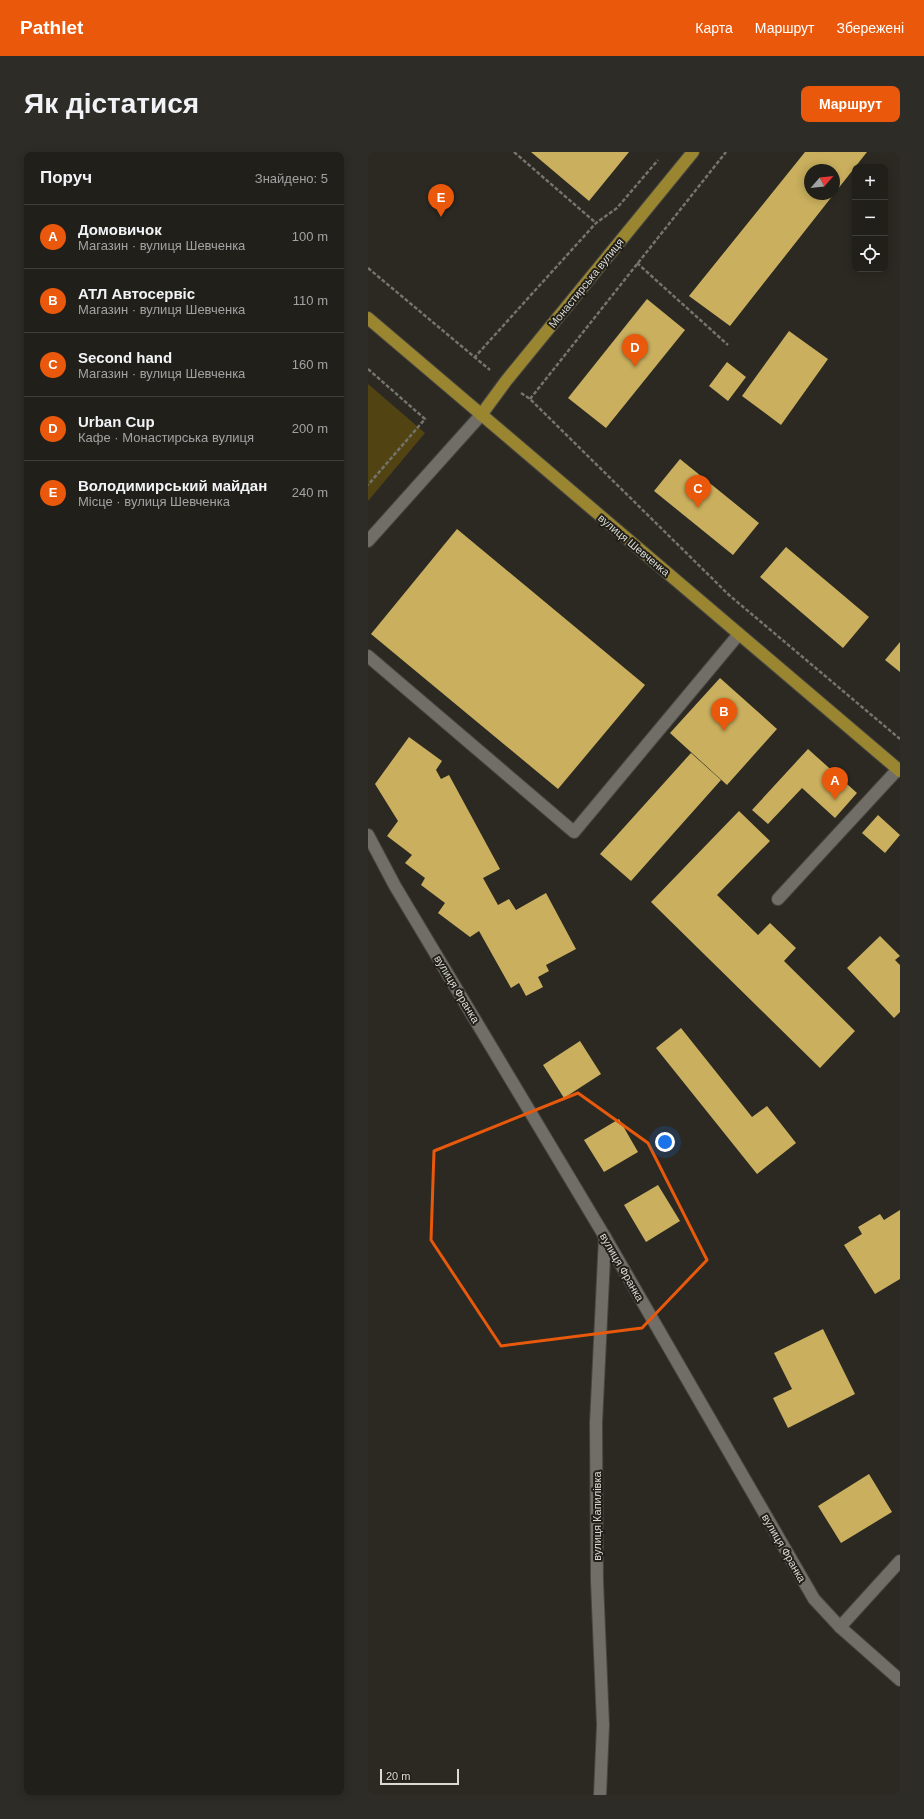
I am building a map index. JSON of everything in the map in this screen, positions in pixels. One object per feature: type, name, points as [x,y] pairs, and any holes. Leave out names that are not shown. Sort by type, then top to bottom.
[{"type":"main road","name":"Монастирська вулиця","points":[[481,415],[506,381],[693,152]]},
{"type":"main road","name":"вулиця Шевченка","points":[[368,318],[899,770]]},
{"type":"street","points":[[368,541],[481,415]]},
{"type":"street","points":[[368,656],[574,832],[739,634]]},
{"type":"street","points":[[778,899],[899,770]]},
{"type":"street","name":"вулиця Франка","points":[[368,835],[395,886],[605,1237],[814,1599],[840,1627],[900,1680]]},
{"type":"street","name":"вулиця Капилівка","points":[[600,1795],[604,1725],[597,1581],[596,1423],[605,1237]]},
{"type":"street","points":[[840,1627],[900,1561]]},
{"type":"path","points":[[514,152],[596,223]]},
{"type":"path","points":[[530,399],[726,152]]},
{"type":"path","points":[[474,358],[596,223],[618,208],[660,158]]},
{"type":"path","points":[[637,263],[728,345]]},
{"type":"path","points":[[368,268],[474,358],[530,399],[729,595],[900,738]]},
{"type":"path","points":[[368,369],[425,419],[368,485]]},
{"type":"highlighted area","points":[[578,1093],[648,1143],[707,1260],[642,1328],[501,1346],[431,1240],[434,1151]]},
{"type":"shaded area","points":[[368,384],[425,433],[368,501]]},
{"type":"building","points":[[531,152],[629,152],[589,201]]},
{"type":"building","points":[[805,152],[867,152],[858,164],[852,164],[852,171],[840,186],[840,164],[804,164],[804,200],[829,200],[730,326],[689,296]]},
{"type":"building","points":[[647,299],[685,330],[606,428],[568,398]]},
{"type":"building","points":[[789,331],[828,359],[781,425],[742,396]]},
{"type":"building","points":[[727,362],[746,377],[728,401],[709,386]]},
{"type":"building","points":[[680,459],[759,523],[733,555],[654,491]]},
{"type":"building","points":[[457,529],[645,685],[558,789],[371,634]]},
{"type":"building","points":[[786,547],[869,617],[843,648],[760,577]]},
{"type":"building","points":[[900,642],[900,672],[885,660]]},
{"type":"building","points":[[720,678],[777,729],[727,785],[670,733]]},
{"type":"building","points":[[409,737],[442,761],[436,770],[441,779],[449,775],[500,869],[483,878],[498,905],[509,899],[516,910],[546,893],[576,949],[546,965],[549,971],[538,977],[543,987],[526,996],[519,983],[511,988],[479,931],[470,937],[438,913],[445,903],[421,885],[425,878],[405,863],[412,855],[387,836],[398,821],[375,784]]},
{"type":"building","points":[[808,749],[857,793],[835,818],[802,788],[768,824],[752,810]]},
{"type":"building","points":[[691,753],[721,780],[631,881],[600,854]]},
{"type":"building","points":[[739,811],[770,841],[717,895],[758,935],[770,923],[796,948],[784,961],[855,1031],[820,1068],[651,902]]},
{"type":"building","points":[[878,815],[900,835],[885,853],[862,833]]},
{"type":"building","points":[[880,936],[900,956],[895,960],[900,965],[900,1012],[894,1018],[847,968]]},
{"type":"building","points":[[681,1028],[752,1117],[767,1106],[796,1143],[757,1174],[656,1048]]},
{"type":"building","points":[[580,1041],[601,1074],[564,1098],[543,1065]]},
{"type":"building","points":[[619,1119],[638,1152],[604,1172],[584,1140]]},
{"type":"building","points":[[658,1185],[680,1221],[646,1242],[624,1205]]},
{"type":"building","points":[[900,1210],[900,1279],[875,1294],[844,1245],[862,1234],[858,1227],[880,1214],[884,1220]]},
{"type":"building","points":[[823,1329],[855,1394],[788,1428],[773,1398],[792,1389],[774,1353]]},
{"type":"building","points":[[869,1474],[892,1512],[841,1543],[818,1506]]},
{"type":"place","name":"Володимирський майдан","points":[[441,217]]},
{"type":"place","name":"Urban Cup","points":[[635,367]]},
{"type":"place","name":"Second hand","points":[[698,508]]},
{"type":"place","name":"АТЛ Автосервіс","points":[[724,731]]},
{"type":"place","name":"Домовичок","points":[[835,800]]}]
